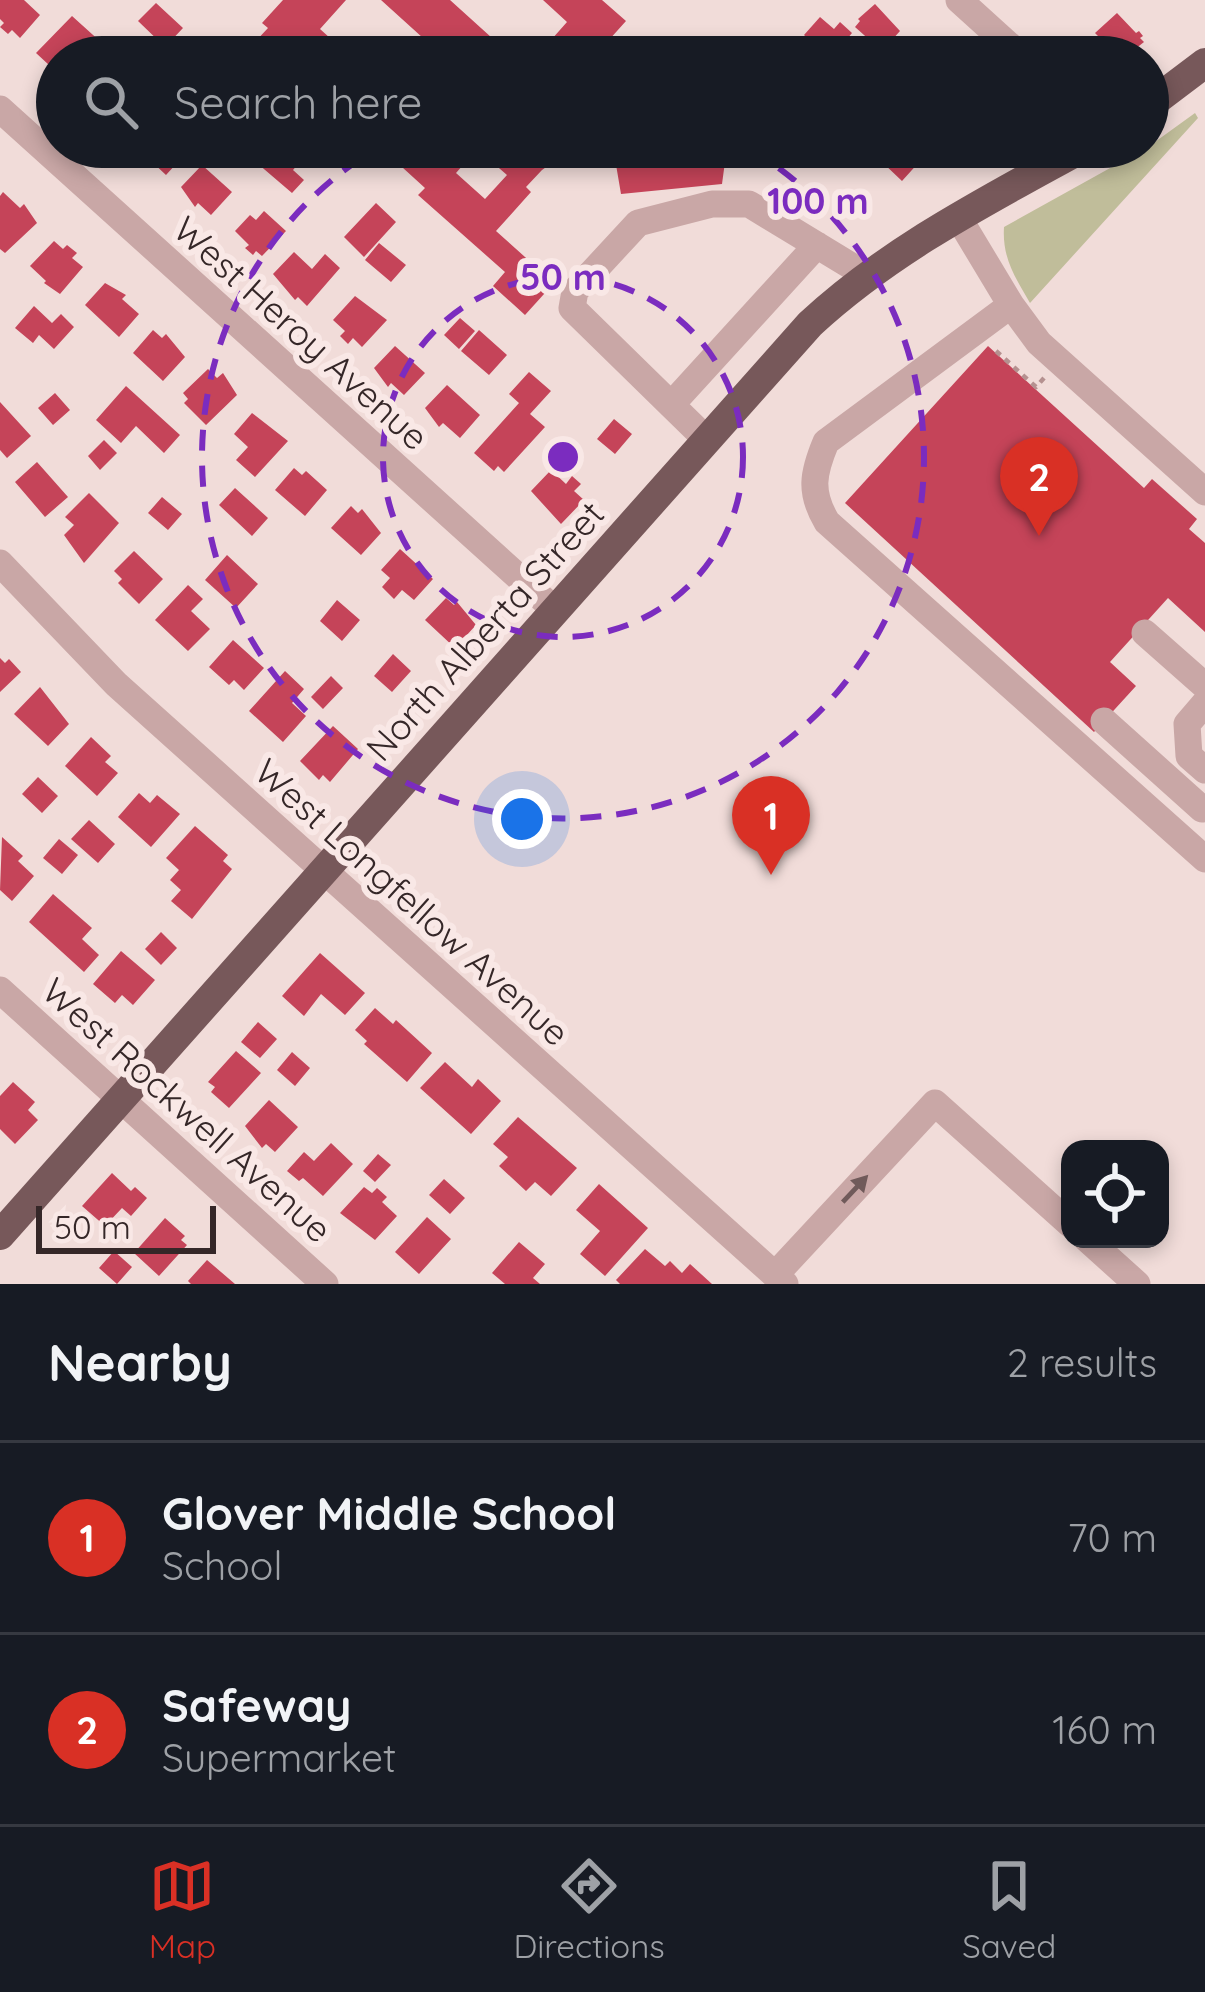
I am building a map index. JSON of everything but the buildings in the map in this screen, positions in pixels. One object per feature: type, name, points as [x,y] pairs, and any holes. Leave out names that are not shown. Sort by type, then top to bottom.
[{"type":"main road","points":[[1169,90],[1205,63]]},
{"type":"main road","name":"North Alberta Street","points":[[0,1234],[810,324],[866,275],[1046,168]]},
{"type":"street","points":[[959,0],[999,36]]},
{"type":"street","name":"West Heroy Avenue","points":[[0,109],[36,141]]},
{"type":"street","name":"West Heroy Avenue","points":[[65,168],[555,610]]},
{"type":"street","points":[[707,440],[572,308],[575,291],[620,238],[638,223],[693,208],[748,204],[866,275]]},
{"type":"street","points":[[958,217],[1039,343],[1205,492]]},
{"type":"street","points":[[671,405],[817,245]]},
{"type":"street","points":[[1011,305],[826,442],[814,471],[814,500],[826,522],[1205,860]]},
{"type":"street","name":"West Longfellow Avenue","points":[[0,563],[116,684],[780,1280]]},
{"type":"street","points":[[1145,633],[1205,686]]},
{"type":"street","points":[[1205,703],[1187,724],[1189,756],[1205,770]]},
{"type":"street","points":[[1104,721],[1203,807],[1178,835]]},
{"type":"street","name":"West Rockwell Avenue","points":[[0,990],[325,1284]]},
{"type":"street","points":[[780,1280],[935,1103],[1061,1216]]},
{"type":"street","points":[[1097,1248],[1137,1284]]},
{"type":"shaded area","points":[[1195,113],[1198,118],[1169,150],[1169,132]]},
{"type":"shaded area","points":[[1110,168],[1153,168],[1030,303],[1007,258],[1004,227]]},
{"type":"place","name":"Safeway","points":[[1039,536]]},
{"type":"place","name":"Glover Middle School","points":[[771,875]]}]
